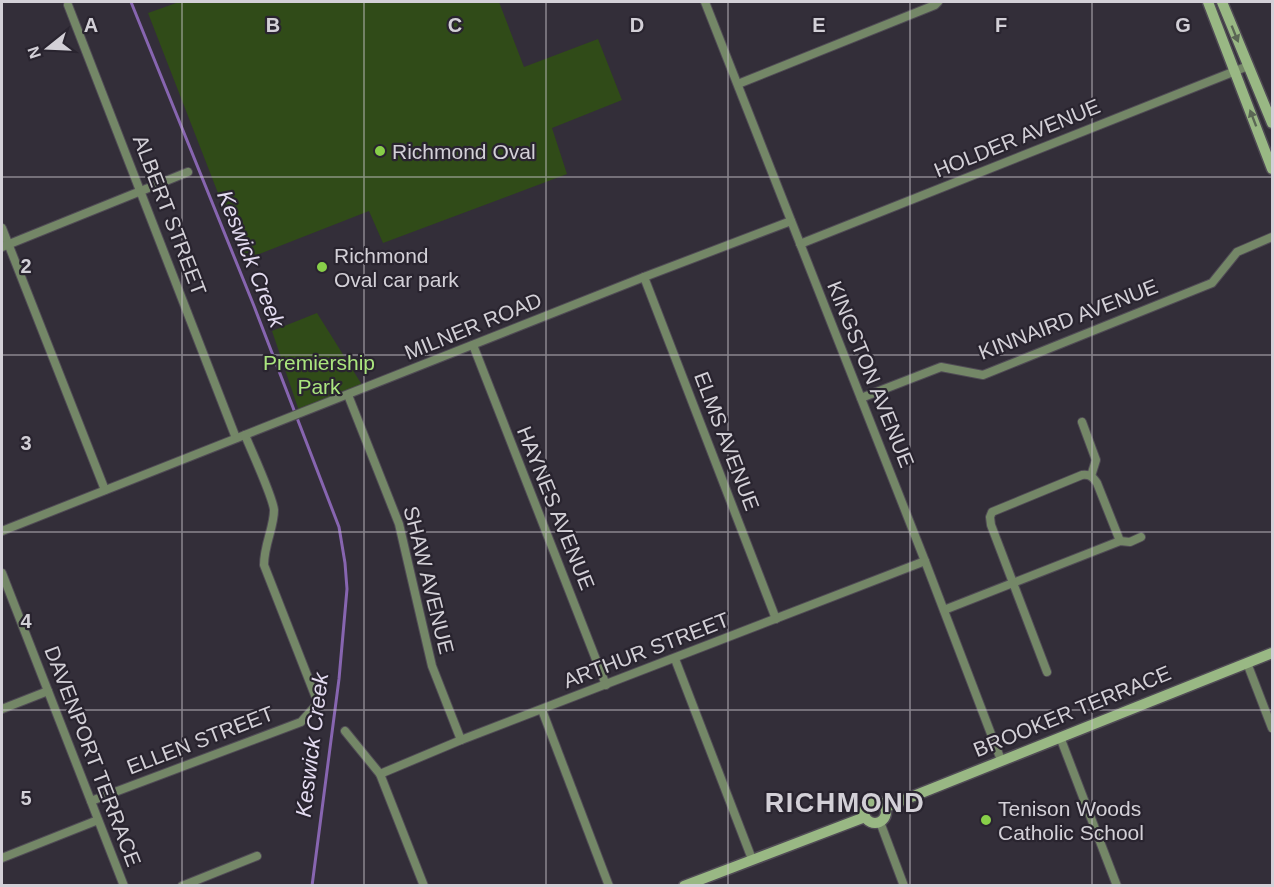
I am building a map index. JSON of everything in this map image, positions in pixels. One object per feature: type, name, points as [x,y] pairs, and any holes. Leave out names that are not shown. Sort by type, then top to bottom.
[{"type":"street","name":"KINGSTON AVENUE","points":[[705,2],[926,561],[1001,760]]},
{"type":"street","points":[[738,84],[938,2]]},
{"type":"street","points":[[1208,2],[1272,166]]},
{"type":"street","points":[[1222,2],[1272,123]]},
{"type":"street","name":"ALBERT STREET","points":[[68,5],[236,438]]},
{"type":"street","name":"HOLDER AVENUE","points":[[800,243],[1248,66]]},
{"type":"street","points":[[5,246],[188,172]]},
{"type":"street","name":"MILNER ROAD","points":[[2,531],[791,221]]},
{"type":"street","points":[[2,228],[5,246],[105,490]]},
{"type":"street","name":"KINNAIRD AVENUE","points":[[861,398],[941,368],[983,375],[1212,283],[1237,252],[1272,237]]},
{"type":"street","name":"ELMS AVENUE","points":[[644,277],[776,619]]},
{"type":"street","name":"HAYNES AVENUE","points":[[473,345],[606,685]]},
{"type":"street","name":"SHAW AVENUE","points":[[348,395],[399,524],[432,666],[461,740]]},
{"type":"street","points":[[1082,422],[1096,460],[1091,476]]},
{"type":"street","name":"ELLEN STREET","points":[[91,801],[301,722],[318,703],[264,565],[266,542],[273,521],[274,507],[245,435]]},
{"type":"street","points":[[1047,672],[991,525],[992,512],[1082,475],[1091,476],[1097,483],[1119,541]]},
{"type":"street","points":[[944,610],[1119,541],[1130,542],[1141,537]]},
{"type":"street","name":"ARTHUR STREET","points":[[380,774],[461,740],[926,561]]},
{"type":"street","name":"DAVENPORT TERRACE","points":[[2,573],[124,885]]},
{"type":"street","name":"BROOKER TERRACE","points":[[886,807],[1272,653]]},
{"type":"street","points":[[675,659],[752,859]]},
{"type":"street","points":[[1247,663],[1272,728]]},
{"type":"street","points":[[2,709],[48,691]]},
{"type":"street","points":[[542,710],[609,885]]},
{"type":"street","points":[[345,731],[380,774],[424,885]]},
{"type":"street","points":[[1060,737],[1117,885]]},
{"type":"street","points":[[871,801],[876,801],[886,807],[885,818],[880,822],[874,824],[865,817],[866,806],[871,801]]},
{"type":"street","points":[[684,885],[708,881],[752,859],[865,817]]},
{"type":"street","points":[[2,858],[98,820]]},
{"type":"street","points":[[880,822],[904,885]]},
{"type":"street","points":[[182,885],[257,856]]},
{"type":"green space","name":"Richmond Oval","points":[[179,2],[499,2],[524,67],[598,39],[622,100],[552,128],[567,174],[383,243],[369,211],[244,260],[148,13]]},
{"type":"green space","name":"Premiership Park","points":[[317,313],[364,388],[300,414],[272,331]]},
{"type":"waterway","name":"Keswick Creek","points":[[131,2],[254,306],[339,527],[347,589],[339,679],[312,886]]},
{"type":"place","name":"Richmond Oval","points":[[380,151]]},
{"type":"place","name":"Richmond Oval car park","points":[[322,267]]},
{"type":"place","name":"Tenison Woods Catholic School","points":[[986,820]]},
{"type":"district","name":"RICHMOND","points":[[845,803]]}]
